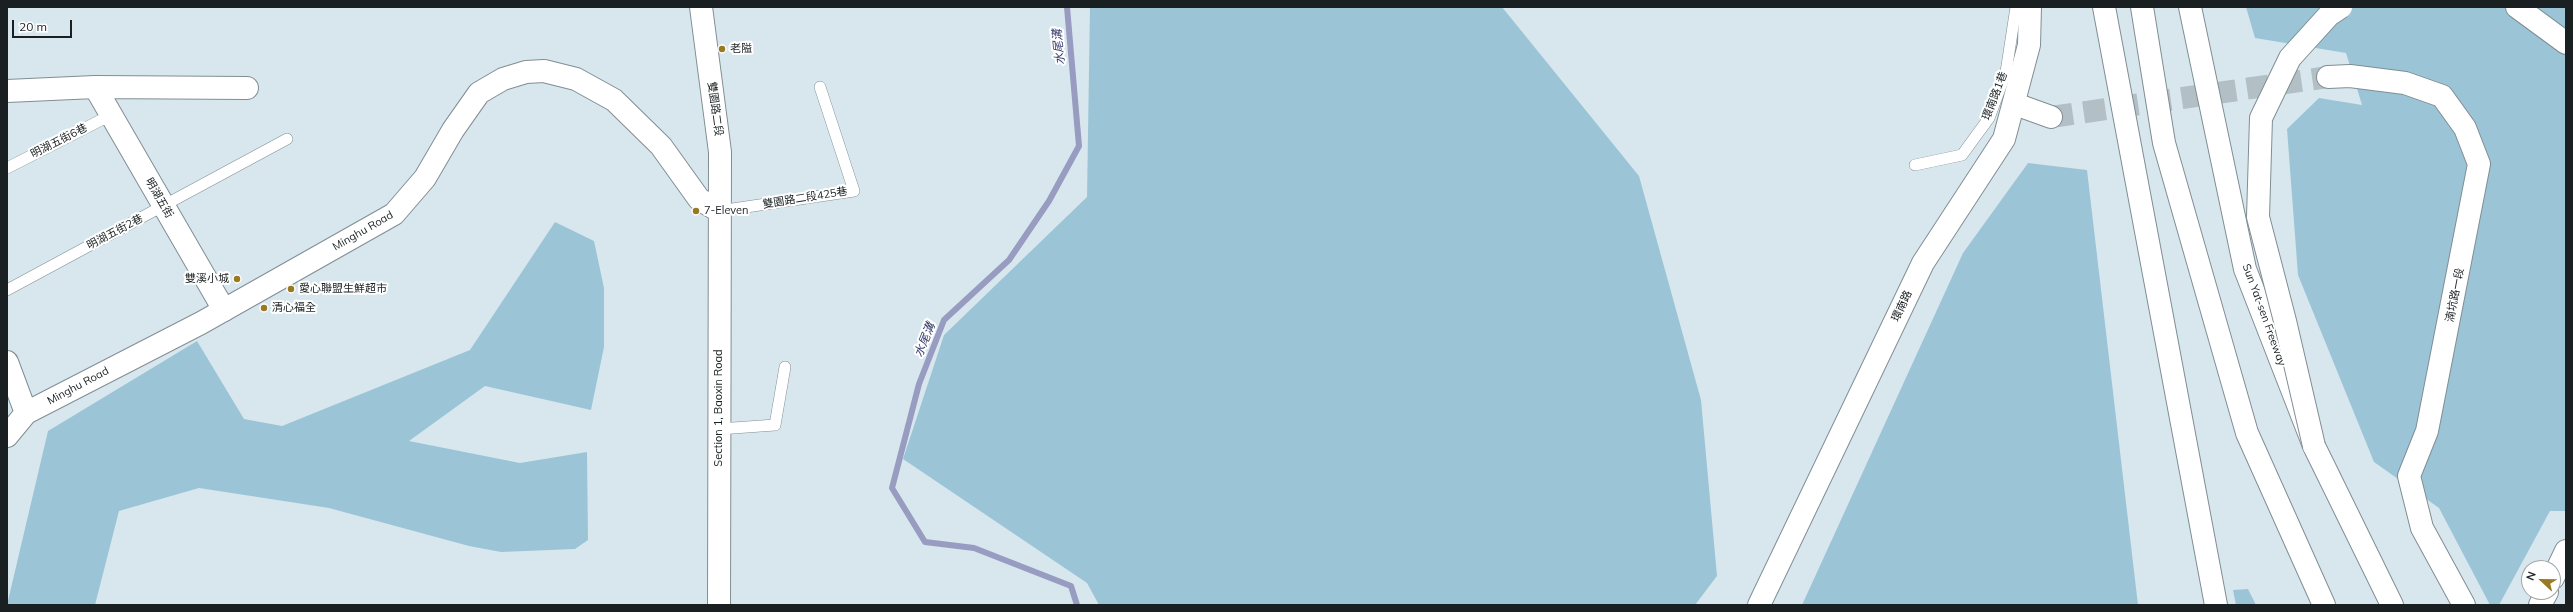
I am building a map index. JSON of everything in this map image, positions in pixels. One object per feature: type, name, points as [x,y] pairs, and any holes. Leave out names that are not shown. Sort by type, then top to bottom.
[{"type":"main road","name":"雙園路二段","points":[[701,7],[720,152],[719,211]]},
{"type":"main road","name":"環南路","points":[[1759,605],[1923,263],[2004,139],[2015,104],[2030,45],[2030,7]]},
{"type":"main road","points":[[2104,7],[2216,605]]},
{"type":"main road","points":[[2142,7],[2164,143],[2247,433],[2324,605]]},
{"type":"main road","name":"Sun Yat-sen Freeway","points":[[2190,7],[2245,269],[2314,446],[2392,605]]},
{"type":"main road","points":[[2314,446],[2285,321],[2258,217],[2261,118],[2290,58],[2329,15],[2341,7]]},
{"type":"main road","points":[[2517,7],[2566,42]]},
{"type":"main road","name":"Minghu Road","points":[[7,436],[26,413],[224,310],[394,214],[425,178],[453,130],[479,93],[503,79],[526,72],[544,71],[576,79],[614,100],[661,146],[698,200],[719,211]]},
{"type":"main road","name":"湳坑路一段","points":[[2328,77],[2350,76],[2405,83],[2442,96],[2464,128],[2479,164],[2427,431],[2409,476],[2422,528],[2464,605]]},
{"type":"main road","points":[[7,91],[95,87],[247,88]]},
{"type":"main road","name":"明湖五街","points":[[95,87],[224,310]]},
{"type":"main road","points":[[2015,104],[2051,117]]},
{"type":"main road","name":"Section 1, Baoxin Road","points":[[719,211],[719,605]]},
{"type":"main road","points":[[7,362],[26,413]]},
{"type":"main road","points":[[2561,561],[2566,551]]},
{"type":"lane","name":"環南路1巷","points":[[1915,165],[1962,155],[1989,118],[2006,72],[2016,7]]},
{"type":"lane","name":"雙園路二段425巷","points":[[719,211],[854,190],[820,87]]},
{"type":"lane","name":"明湖五街6巷","points":[[7,168],[111,115]]},
{"type":"lane","name":"明湖五街2巷","points":[[7,290],[287,139]]},
{"type":"lane","points":[[719,429],[775,425],[785,367]]},
{"type":"shaded area","points":[[1090,7],[1502,7],[1639,176],[1701,400],[1717,576],[1695,605],[1099,605],[1087,583],[903,459],[944,335],[1087,197]]},
{"type":"shaded area","points":[[2246,7],[2566,7],[2566,511],[2550,511],[2523,560],[2521,560],[2521,564],[2499,605],[2490,605],[2439,508],[2374,462],[2298,275],[2287,129],[2319,98],[2362,105],[2346,53],[2255,38]]},
{"type":"shaded area","points":[[2028,163],[2087,170],[2138,605],[1802,605],[1963,253]]},
{"type":"shaded area","points":[[555,222],[594,241],[604,288],[604,347],[591,410],[485,386],[409,441],[520,463],[587,452],[588,540],[575,549],[501,552],[469,546],[329,508],[199,488],[119,511],[95,605],[7,605],[48,431],[197,341],[244,419],[282,426],[470,350]]},
{"type":"shaded area","points":[[2248,589],[2256,605],[2236,605],[2233,590]]},
{"type":"waterway","name":"水尾溝","points":[[1067,7],[1079,146],[1049,201],[1009,260],[944,320],[919,384],[892,488],[925,542],[974,548],[1071,586],[1077,605]]},
{"type":"tunnel","points":[[2051,117],[2328,77]]},
{"type":"place","name":"老隘","points":[[722,49]]},
{"type":"place","name":"7-Eleven","points":[[696,211]]},
{"type":"place","name":"雙溪小城","points":[[237,279]]},
{"type":"place","name":"愛心聯盟生鮮超市","points":[[291,289]]},
{"type":"place","name":"清心福全","points":[[264,308]]}]
